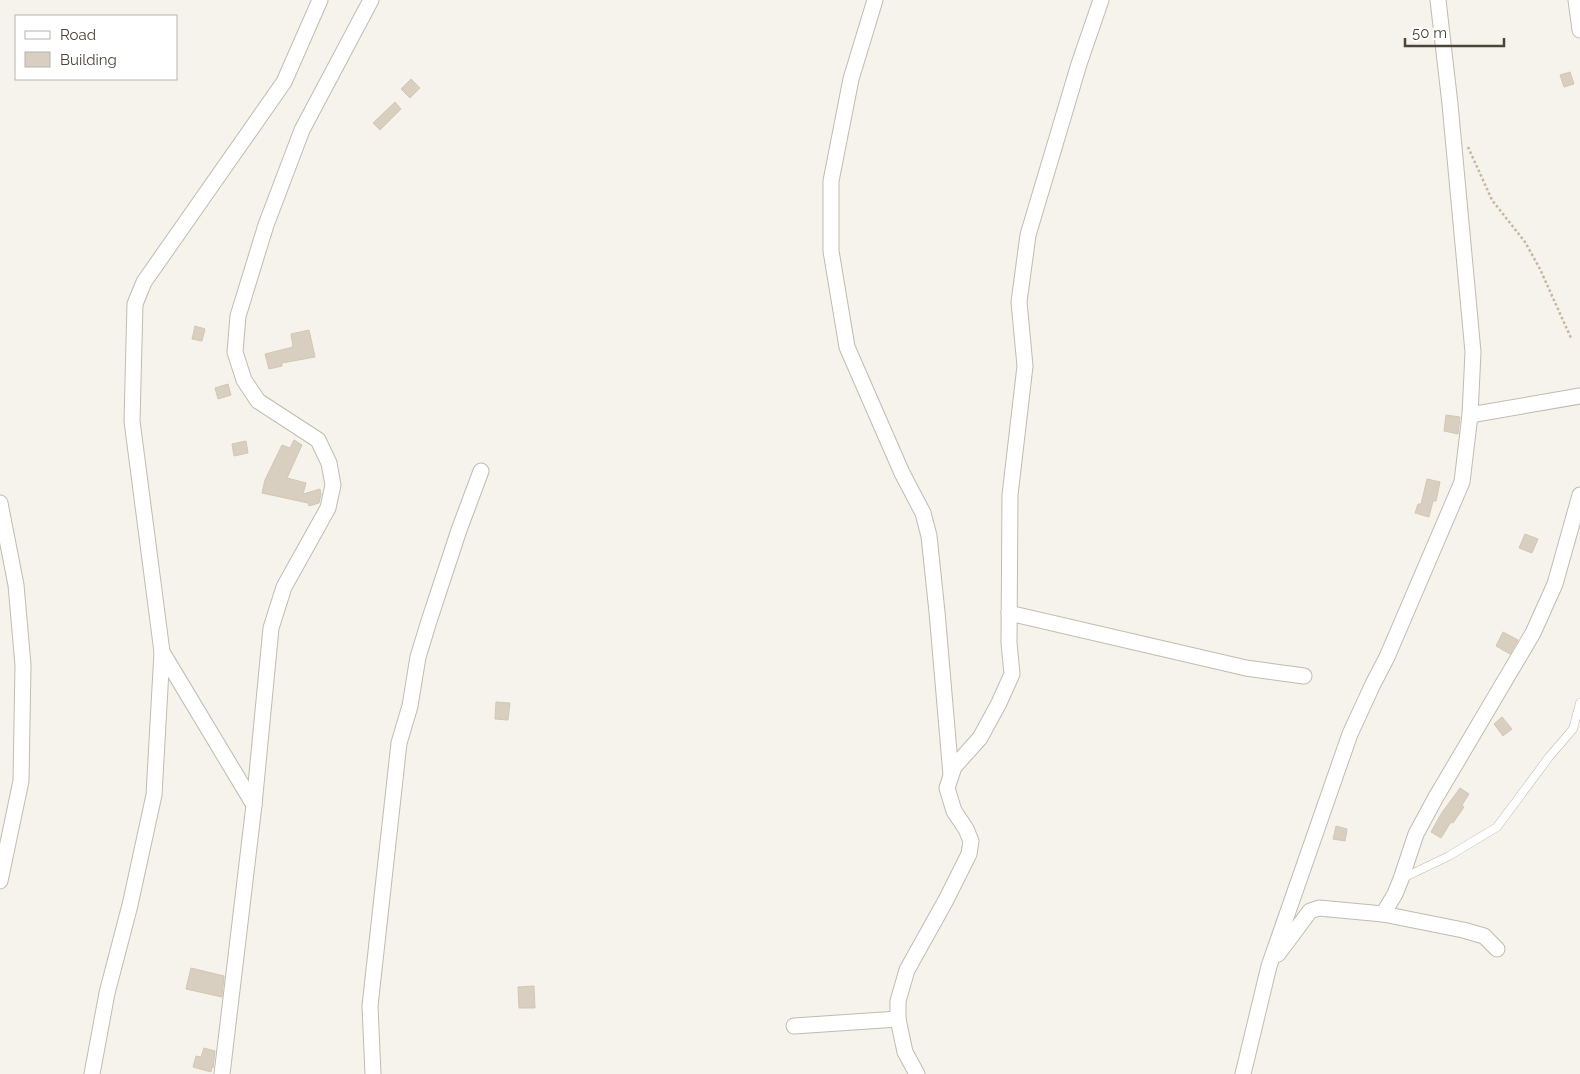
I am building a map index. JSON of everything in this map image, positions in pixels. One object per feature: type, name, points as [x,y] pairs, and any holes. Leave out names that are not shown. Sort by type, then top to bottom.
[{"type":"street","points":[[92,1074],[107,993],[130,905],[154,795],[162,652],[132,421],[135,304],[148,276],[284,82],[320,0]]},
{"type":"street","points":[[222,1074],[254,805],[271,628],[284,587],[328,508],[332,485],[329,463],[318,440],[258,401],[244,380],[234,352],[238,316],[266,225],[302,130],[371,0]]},
{"type":"street","points":[[875,0],[851,79],[831,181],[831,251],[847,347],[894,456],[923,513],[929,536],[951,776]]},
{"type":"street","points":[[917,1074],[905,1052],[898,1020],[898,1001],[907,970],[969,854],[971,841],[966,829],[954,811],[947,788],[954,767],[980,738],[1012,674],[1009,643],[1010,495],[1025,366],[1019,302],[1028,235],[1101,0]]},
{"type":"street","points":[[1243,1074],[1269,966],[1350,734],[1387,657],[1462,482],[1470,414],[1472,352],[1450,104],[1438,0]]},
{"type":"street","points":[[1576,0],[1580,30]]},
{"type":"street","points":[[1470,414],[1580,396]]},
{"type":"street","points":[[373,1074],[370,1006],[399,743],[410,706],[418,657],[426,630],[459,530],[481,471]]},
{"type":"street","points":[[1383,914],[1395,894],[1416,834],[1536,625],[1555,584],[1580,494]]},
{"type":"street","points":[[0,503],[16,585],[23,665],[21,781],[0,881]]},
{"type":"street","points":[[1009,613],[1246,668],[1304,676]]},
{"type":"street","points":[[162,652],[254,805]]},
{"type":"street","points":[[1269,966],[1310,911],[1319,908],[1383,914],[1463,930],[1484,936],[1497,949]]},
{"type":"street","points":[[794,1026],[898,1020]]},
{"type":"lane","points":[[1401,879],[1449,856],[1497,827],[1548,757],[1574,729],[1580,703]]},
{"type":"path","points":[[1465,139],[1492,200],[1525,242],[1540,269],[1571,338]]},
{"type":"building","points":[[1570,72],[1574,84],[1564,87],[1560,75]]},
{"type":"building","points":[[411,79],[420,88],[410,98],[401,89]]},
{"type":"building","points":[[395,102],[401,109],[380,130],[373,123]]},
{"type":"building","points":[[195,326],[205,329],[202,341],[192,339]]},
{"type":"building","points":[[309,330],[315,357],[282,363],[282,366],[269,369],[265,354],[293,347],[291,334]]},
{"type":"building","points":[[228,384],[231,395],[218,399],[215,388]]},
{"type":"building","points":[[1446,415],[1460,417],[1458,434],[1444,431]]},
{"type":"building","points":[[294,440],[302,445],[287,478],[306,483],[303,494],[320,489],[319,503],[309,506],[308,503],[262,493],[265,480],[282,445],[290,448]]},
{"type":"building","points":[[246,441],[248,453],[234,456],[232,444]]},
{"type":"building","points":[[1427,479],[1440,482],[1436,501],[1433,501],[1429,517],[1415,513],[1418,504],[1421,504]]},
{"type":"building","points":[[1525,534],[1538,539],[1532,553],[1519,548]]},
{"type":"building","points":[[1503,632],[1518,640],[1510,654],[1496,646]]},
{"type":"building","points":[[496,702],[510,703],[508,720],[495,719]]},
{"type":"building","points":[[1502,717],[1512,729],[1503,736],[1494,724]]},
{"type":"building","points":[[1460,788],[1469,794],[1462,805],[1464,807],[1453,823],[1451,822],[1441,838],[1431,832],[1441,814]]},
{"type":"building","points":[[1336,826],[1347,829],[1345,841],[1333,839]]},
{"type":"building","points":[[191,968],[224,976],[222,997],[186,989]]},
{"type":"building","points":[[534,986],[535,1008],[519,1008],[518,987]]},
{"type":"building","points":[[204,1048],[215,1051],[211,1072],[193,1067],[196,1056],[201,1057]]}]
